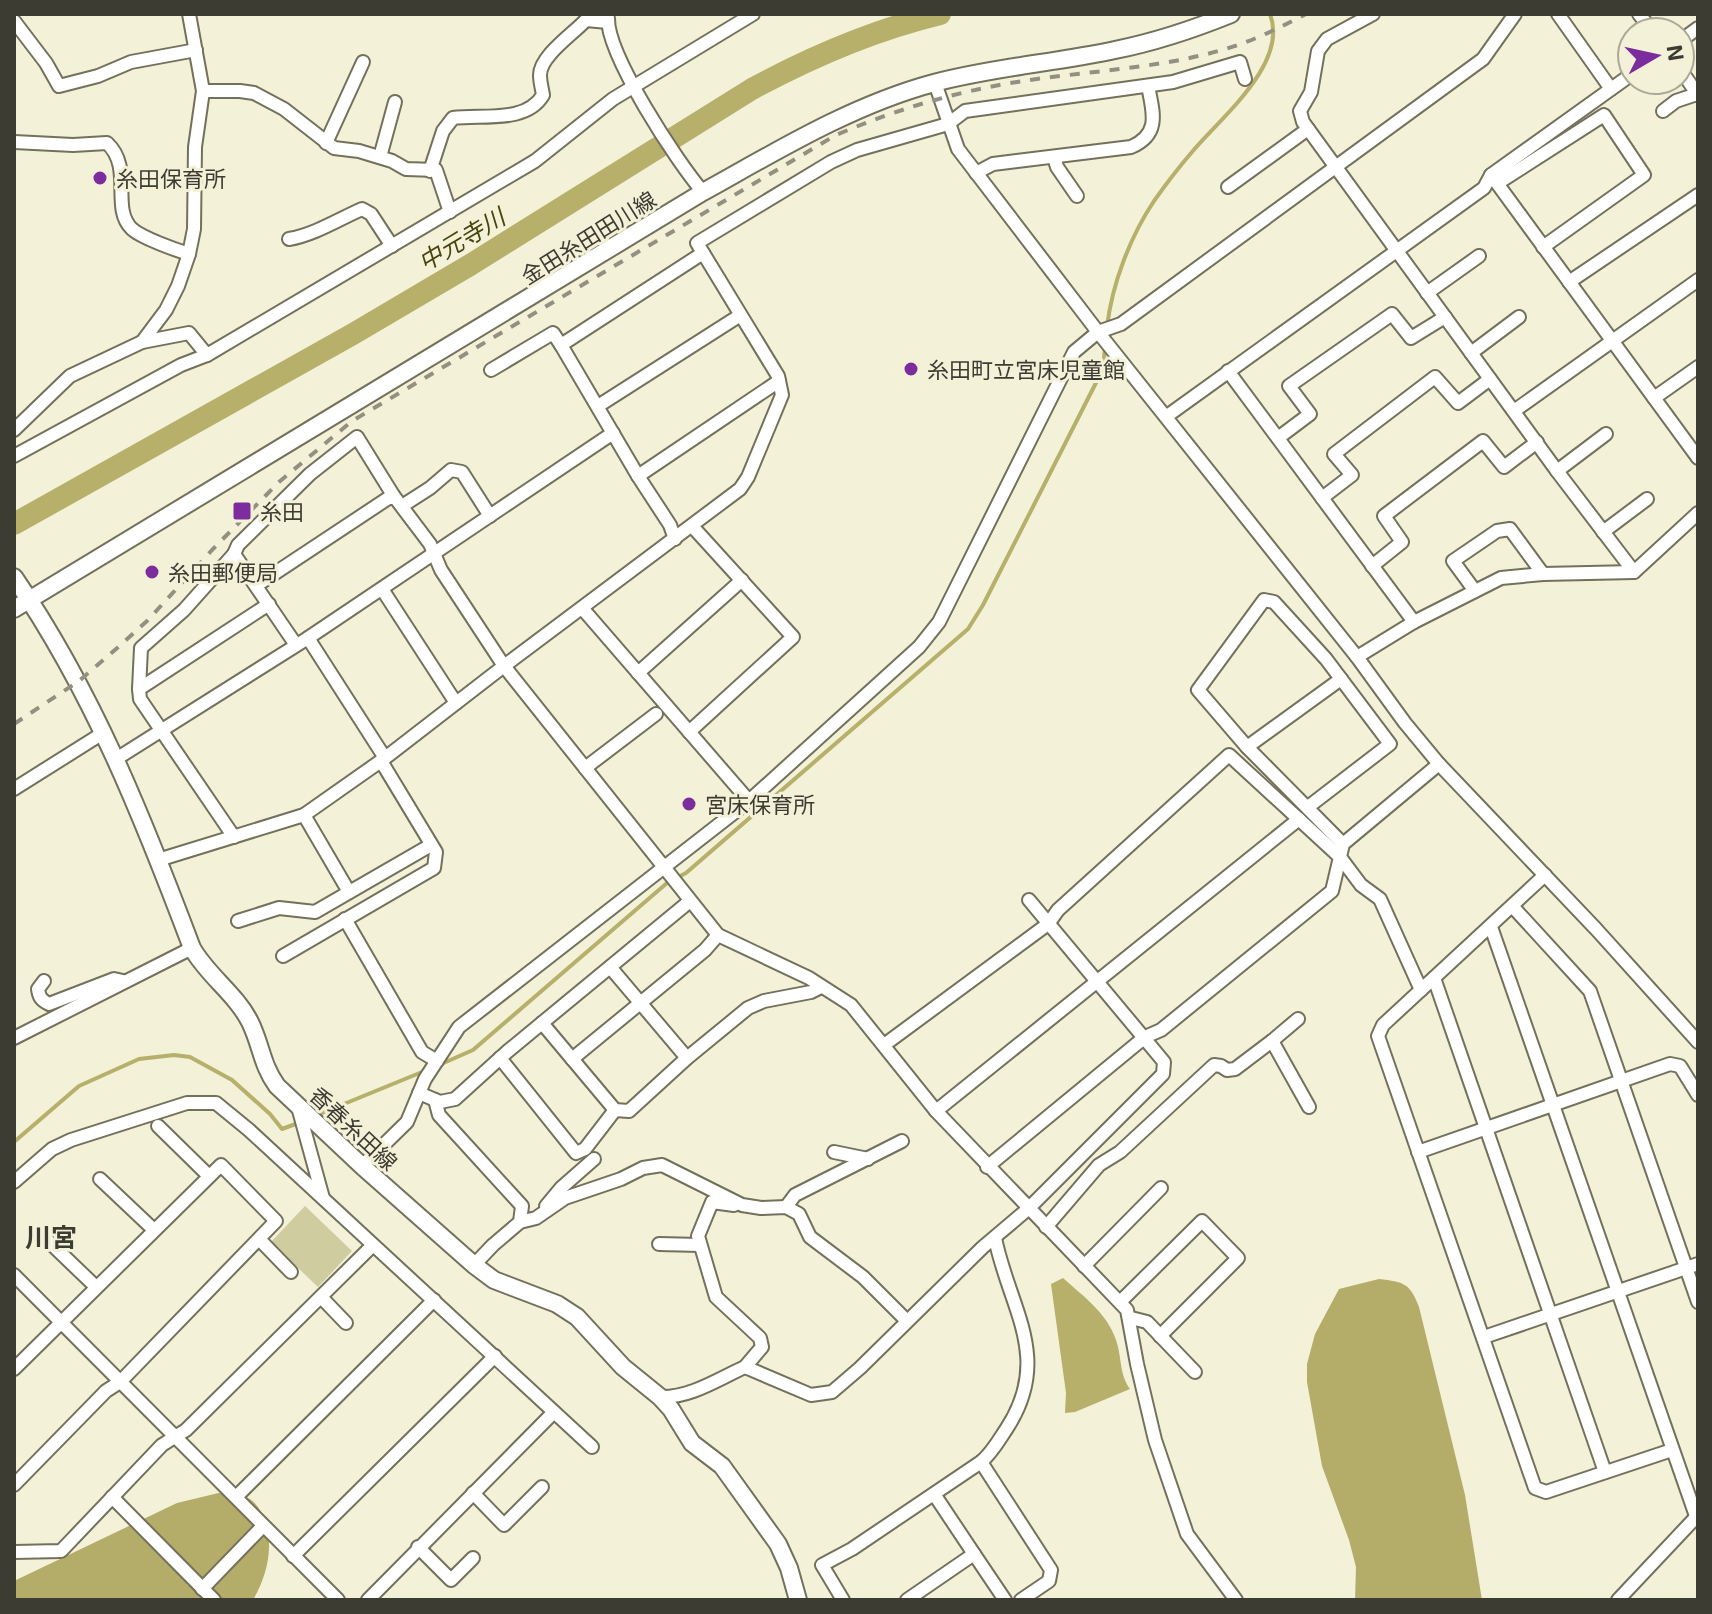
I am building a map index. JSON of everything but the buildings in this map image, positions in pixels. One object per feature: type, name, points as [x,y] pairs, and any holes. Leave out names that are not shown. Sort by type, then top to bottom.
[{"type":"main road","name":"金田糸田田川線","points":[[14,609],[21,587],[107,554],[703,192],[823,127],[892,95],[935,83],[987,70],[1114,50],[1174,35],[1231,14]]},
{"type":"main road","name":"香春糸田線","points":[[21,587],[79,681],[116,759],[192,948],[200,963],[239,1005],[250,1022],[266,1072],[362,1166],[474,1265],[494,1280],[557,1304],[577,1317],[623,1367],[660,1397],[692,1443],[722,1466],[778,1544],[798,1600]]},
{"type":"street","points":[[142,342],[166,310],[189,254],[195,216],[195,147],[203,91],[189,14]]},
{"type":"street","points":[[14,456],[181,365],[207,355],[450,212],[535,161],[753,14]]},
{"type":"street","points":[[1373,14],[1327,39],[1318,51],[1311,92],[1300,111],[1308,129],[1634,572]]},
{"type":"street","points":[[362,1166],[407,1122],[419,1093],[459,1027],[749,801],[919,647],[939,622],[1074,352],[1098,332],[1121,324],[1483,59],[1515,14]]},
{"type":"street","points":[[1558,14],[1611,89]]},
{"type":"street","points":[[15,17],[59,86],[98,76],[131,62],[196,50]]},
{"type":"street","points":[[430,171],[443,131],[453,118],[510,115],[534,104],[543,95],[541,66],[551,53],[586,20],[608,18],[626,71],[690,177],[703,192]]},
{"type":"street","points":[[326,143],[363,62]]},
{"type":"street","points":[[158,860],[304,815],[383,760],[740,489],[748,477],[782,395],[779,381],[697,243],[831,162],[857,150],[948,124],[965,111],[1173,82],[1240,62],[1245,79]]},
{"type":"street","points":[[935,83],[958,149],[1098,332],[1439,764],[1698,1042]]},
{"type":"street","points":[[1167,416],[1484,188],[1616,85]]},
{"type":"street","points":[[976,173],[993,164],[1131,147],[1143,142],[1151,131],[1154,117],[1148,86]]},
{"type":"street","points":[[203,91],[254,93],[284,109],[334,148],[380,157],[406,169],[436,170],[450,212]]},
{"type":"street","points":[[1663,111],[1676,101],[1698,95]]},
{"type":"street","points":[[380,157],[395,102]]},
{"type":"street","points":[[1494,179],[1604,115],[1644,175],[1543,247]]},
{"type":"street","points":[[1228,187],[1308,129]]},
{"type":"street","points":[[14,142],[107,143],[121,160],[123,209],[131,228],[189,254]]},
{"type":"street","points":[[1054,157],[1057,167],[1077,196]]},
{"type":"street","points":[[1494,179],[1698,458]]},
{"type":"street","points":[[1569,282],[1698,195]]},
{"type":"street","points":[[289,239],[304,236],[362,209],[371,214],[392,246]]},
{"type":"street","points":[[561,345],[703,253]]},
{"type":"street","points":[[1427,293],[1479,256]]},
{"type":"street","points":[[1514,411],[1698,280]]},
{"type":"street","points":[[1278,438],[1310,414],[1289,386],[1392,314],[1411,338],[1445,317]]},
{"type":"street","points":[[598,406],[739,316]]},
{"type":"street","points":[[1471,353],[1519,317]]},
{"type":"street","points":[[14,430],[70,376],[142,342],[189,333],[207,355]]},
{"type":"street","points":[[491,370],[553,333],[670,525],[675,539]]},
{"type":"street","points":[[1654,398],[1698,367]]},
{"type":"street","points":[[1228,371],[1414,622]]},
{"type":"street","points":[[1322,498],[1352,475],[1334,454],[1435,377],[1458,403],[1490,379]]},
{"type":"street","points":[[638,476],[779,381]]},
{"type":"street","points":[[116,759],[308,638],[613,433]]},
{"type":"street","points":[[1557,471],[1606,434]]},
{"type":"street","points":[[234,837],[140,699],[141,648],[184,610],[234,554],[238,545],[310,474],[357,437],[393,495],[430,544],[441,570],[504,666],[718,935],[809,978],[851,1005],[936,1111],[1120,1302],[1131,1318],[1137,1364],[1155,1440],[1187,1534],[1236,1600]]},
{"type":"street","points":[[1372,566],[1402,542],[1384,516],[1483,441],[1504,467],[1537,442]]},
{"type":"street","points":[[402,506],[451,470],[462,472],[490,516]]},
{"type":"street","points":[[257,585],[393,495]]},
{"type":"street","points":[[1603,532],[1647,499]]},
{"type":"street","points":[[1357,657],[1414,622],[1501,578],[1634,572],[1698,513]]},
{"type":"street","points":[[689,732],[793,637],[692,526]]},
{"type":"street","points":[[1475,591],[1453,561],[1497,531],[1510,529],[1543,574]]},
{"type":"street","points":[[234,554],[296,645]]},
{"type":"street","points":[[638,673],[742,580]]},
{"type":"street","points":[[382,589],[456,703]]},
{"type":"street","points":[[1308,807],[1390,744],[1326,659],[1274,602],[1264,600],[1198,690],[1247,747],[1308,807],[1341,850],[1361,885],[1380,899],[1421,990]]},
{"type":"street","points":[[139,689],[269,604]]},
{"type":"street","points":[[582,608],[749,801]]},
{"type":"street","points":[[283,956],[434,868],[436,852],[308,638]]},
{"type":"street","points":[[1247,747],[1341,679]]},
{"type":"street","points":[[585,768],[656,714]]},
{"type":"street","points":[[14,789],[103,733]]},
{"type":"street","points":[[884,1045],[1048,924],[1058,910],[1229,755],[1299,819],[1341,850]]},
{"type":"street","points":[[987,1167],[1145,1037],[1161,1030],[1332,891],[1341,850],[1439,764]]},
{"type":"street","points":[[304,815],[349,892]]},
{"type":"street","points":[[936,1111],[1299,819]]},
{"type":"street","points":[[238,921],[279,908],[315,912],[431,845]]},
{"type":"street","points":[[1545,875],[1383,1025],[1378,1036],[1535,1488],[1546,1492],[1672,1450]]},
{"type":"street","points":[[745,1367],[811,1395],[832,1392],[1028,1209],[1163,1074],[1164,1062],[1145,1037],[1029,900]]},
{"type":"street","points":[[419,1093],[440,1102],[455,1099],[690,901]]},
{"type":"street","points":[[1513,907],[1590,991],[1692,1266],[1698,1302]]},
{"type":"street","points":[[345,919],[422,1052],[437,1061]]},
{"type":"street","points":[[1491,927],[1697,1516],[1618,1600]]},
{"type":"street","points":[[572,1059],[705,950],[718,935]]},
{"type":"street","points":[[14,1038],[192,948]]},
{"type":"street","points":[[610,967],[687,1058]]},
{"type":"street","points":[[1434,978],[1605,1472]]},
{"type":"street","points":[[44,981],[38,989],[39,996],[49,1004],[114,979],[126,981]]},
{"type":"street","points":[[542,1023],[615,1110],[629,1111],[748,1008],[821,987]]},
{"type":"street","points":[[1046,1227],[1099,1165],[1120,1152],[1209,1069],[1214,1065],[1227,1070],[1235,1069],[1298,1019]]},
{"type":"street","points":[[1272,1041],[1309,1107]]},
{"type":"street","points":[[500,1058],[576,1153],[585,1149],[615,1110]]},
{"type":"street","points":[[1418,1152],[1670,1064],[1680,1066],[1698,1095]]},
{"type":"street","points":[[435,1100],[439,1115],[522,1206],[520,1222]]},
{"type":"street","points":[[14,1182],[52,1149],[71,1140],[187,1103],[216,1103],[592,1447]]},
{"type":"street","points":[[297,1105],[324,1201]]},
{"type":"street","points":[[158,1126],[209,1176]]},
{"type":"street","points":[[786,1207],[795,1195],[902,1141]]},
{"type":"street","points":[[834,1152],[868,1159]]},
{"type":"street","points":[[536,1218],[561,1188],[594,1159]]},
{"type":"street","points":[[14,1369],[221,1165],[276,1221],[120,1382],[106,1391],[14,1485]]},
{"type":"street","points":[[474,1265],[520,1222],[536,1218],[565,1198],[643,1168],[662,1165],[742,1205]]},
{"type":"street","points":[[100,1179],[154,1230]]},
{"type":"street","points":[[1084,1266],[1161,1188]]},
{"type":"street","points":[[660,1397],[697,1390],[745,1367],[762,1347],[760,1338],[716,1297],[698,1236],[712,1202],[761,1208],[786,1207],[799,1214],[810,1237],[863,1277],[906,1320]]},
{"type":"street","points":[[1120,1302],[1202,1221],[1238,1258],[1160,1336]]},
{"type":"street","points":[[43,1236],[95,1286]]},
{"type":"street","points":[[843,1600],[822,1565],[852,1549],[981,1462],[1014,1417],[1025,1394],[1029,1368],[1024,1335],[995,1238]]},
{"type":"street","points":[[259,1239],[291,1272]]},
{"type":"street","points":[[659,1244],[700,1245]]},
{"type":"street","points":[[14,1552],[61,1551],[162,1445],[177,1435],[373,1245]]},
{"type":"street","points":[[1484,1337],[1692,1266]]},
{"type":"street","points":[[14,1275],[177,1435],[338,1600]]},
{"type":"street","points":[[321,1297],[346,1323]]},
{"type":"street","points":[[236,1497],[434,1300]]},
{"type":"street","points":[[1131,1318],[1147,1322],[1195,1372]]},
{"type":"street","points":[[293,1556],[495,1356]]},
{"type":"street","points":[[368,1600],[554,1412]]},
{"type":"street","points":[[981,1462],[1051,1570],[1049,1581],[1021,1600]]},
{"type":"street","points":[[473,1493],[504,1525],[542,1487]]},
{"type":"street","points":[[934,1494],[1005,1600]]},
{"type":"street","points":[[112,1497],[214,1600]]},
{"type":"street","points":[[202,1589],[263,1526]]},
{"type":"street","points":[[418,1547],[451,1580],[473,1558]]},
{"type":"street","points":[[907,1600],[974,1554]]},
{"type":"shaded area","points":[[305,1206],[352,1251],[318,1287],[271,1242]]},
{"type":"shaded area","points":[[1063,1278],[1094,1306],[1112,1330],[1130,1389],[1075,1412],[1065,1413],[1066,1393],[1051,1284]]},
{"type":"shaded area","points":[[1379,1279],[1405,1285],[1419,1307],[1465,1495],[1482,1600],[1355,1600],[1356,1567],[1322,1466],[1307,1382],[1307,1364],[1315,1334],[1339,1289]]},
{"type":"shaded area","points":[[231,1490],[255,1504],[267,1530],[267,1566],[253,1600],[14,1600],[14,1581],[177,1503]]},
{"type":"waterway","name":"中元寺川","points":[[14,524],[353,334],[470,265],[752,89],[843,46],[940,14]]},
{"type":"waterway","points":[[1107,327],[1118,278],[1145,215],[1177,170],[1234,107],[1261,71],[1270,52],[1273,33],[1270,14]]},
{"type":"waterway","points":[[439,1065],[473,1050],[667,883],[686,873],[968,629],[1103,369],[1105,347]]},
{"type":"waterway","points":[[14,1142],[79,1086],[139,1059],[174,1055],[190,1057],[232,1080],[282,1129],[301,1122]]},
{"type":"waterway","points":[[317,1115],[427,1070]]},
{"type":"railway","points":[[14,724],[79,681],[116,649],[147,621],[279,482],[352,421],[836,135],[903,110],[970,91],[1146,66],[1222,50],[1254,39],[1306,14]]},
{"type":"place","name":"糸田保育所","points":[[100,178]]},
{"type":"place","name":"糸田町立宮床児童館","points":[[911,369]]},
{"type":"place","name":"糸田","points":[[242,511]]},
{"type":"place","name":"糸田郵便局","points":[[152,572]]},
{"type":"place","name":"宮床保育所","points":[[689,804]]},
{"type":"district","name":"川宮","points":[[51,1236]]}]
